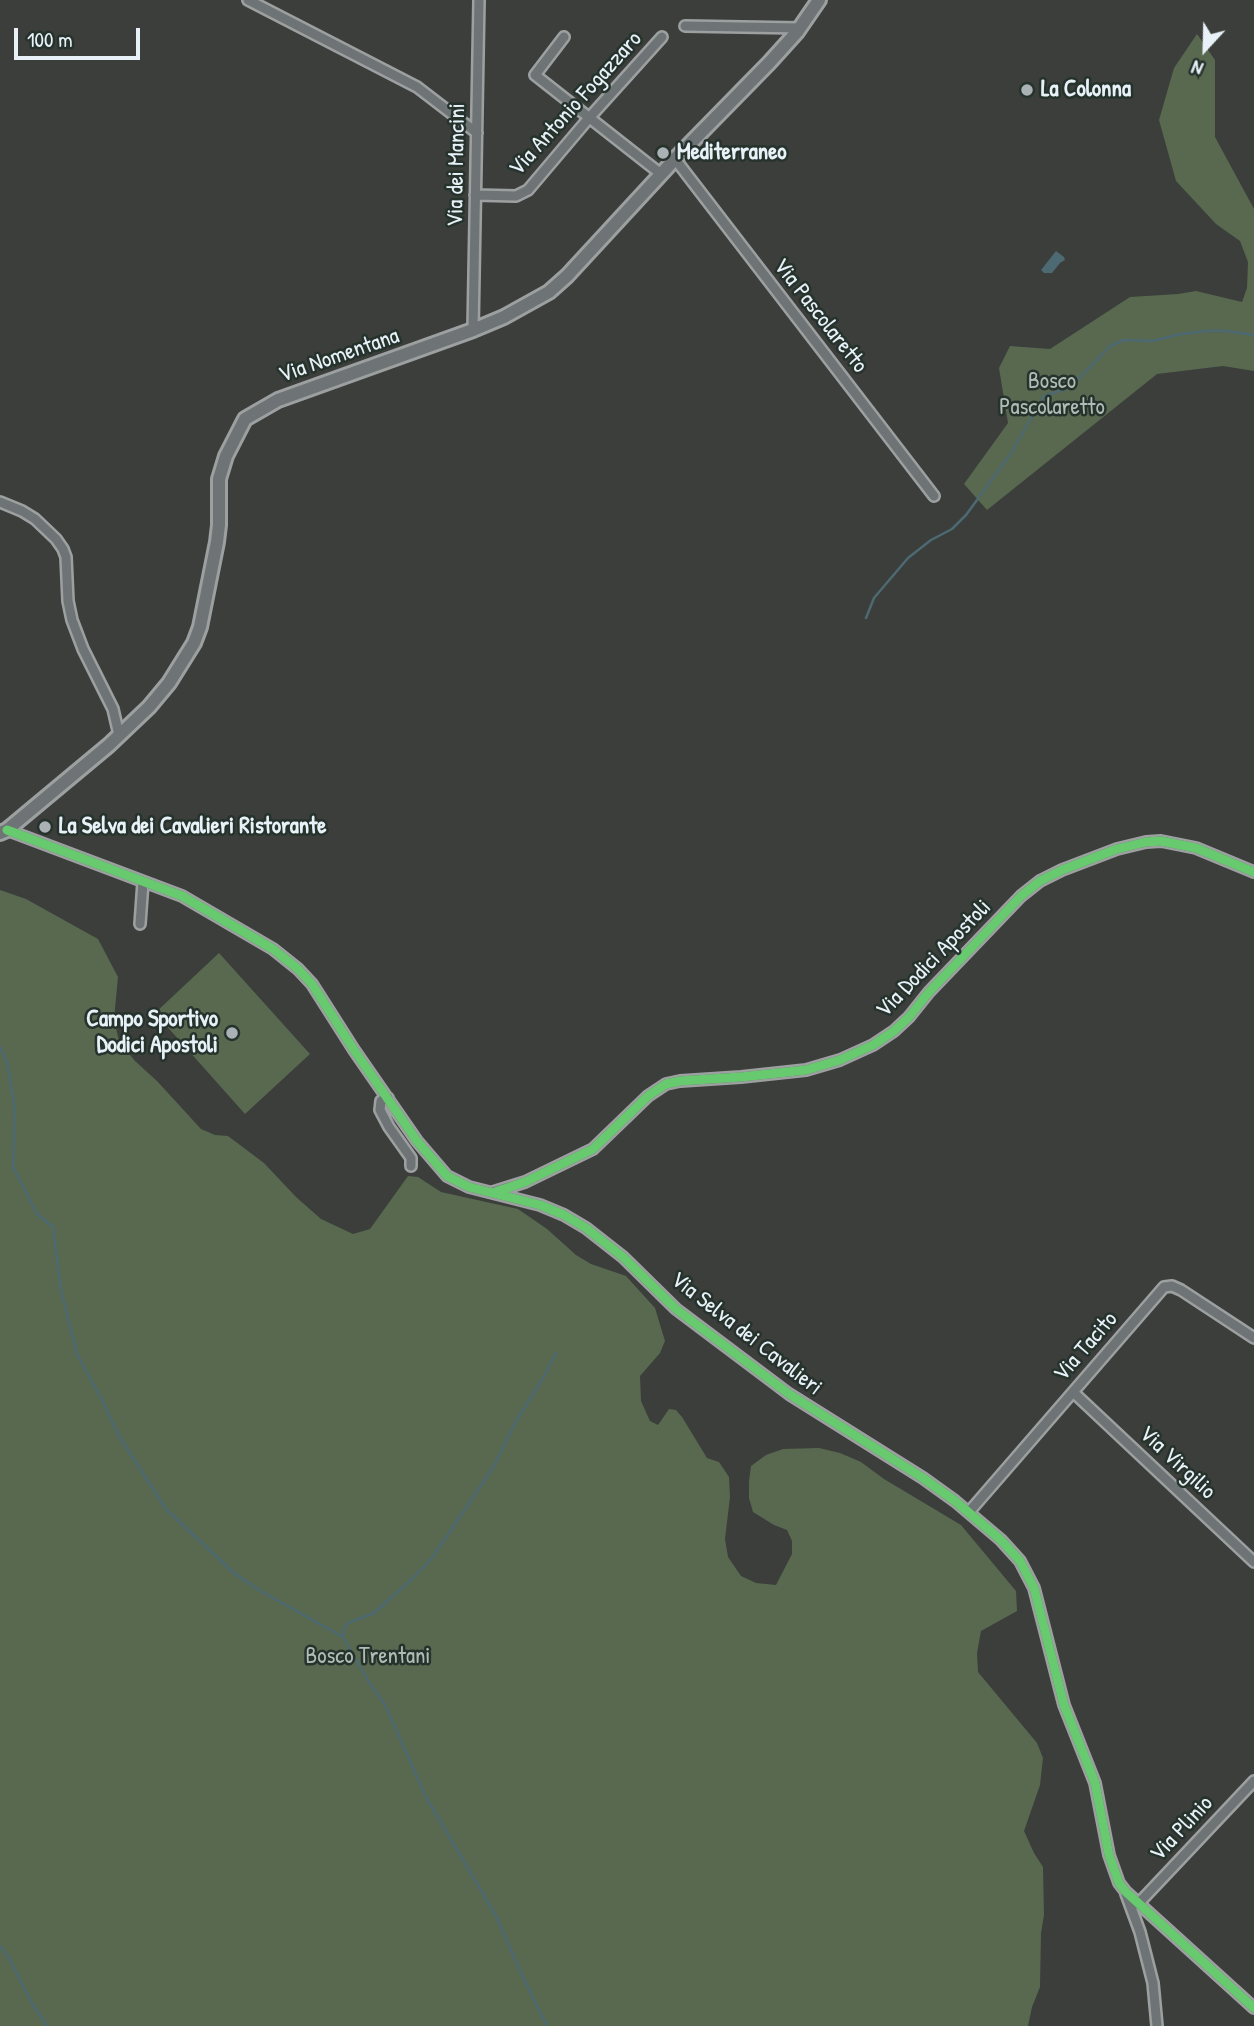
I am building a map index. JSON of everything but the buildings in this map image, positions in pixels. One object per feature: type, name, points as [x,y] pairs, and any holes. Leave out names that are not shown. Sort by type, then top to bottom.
[{"type":"main road","name":"Via Nomentana","points":[[3,832],[119,735],[149,706],[170,683],[194,643],[200,627],[217,542],[219,479],[226,456],[245,419],[278,400],[504,317],[555,287],[744,89],[800,27],[817,2]]},
{"type":"street","points":[[248,0],[417,87],[477,133]]},
{"type":"street","name":"Via dei Mancini","points":[[473,330],[479,0]]},
{"type":"street","points":[[685,26],[800,27]]},
{"type":"street","points":[[564,37],[535,75],[661,174]]},
{"type":"street","name":"Via Antonio Fogazzaro","points":[[475,195],[513,196],[525,192],[663,37]]},
{"type":"street","name":"Via Pascolaretto","points":[[675,159],[934,496]]},
{"type":"street","points":[[0,502],[35,519],[56,538],[63,549],[72,620],[83,649],[113,709],[119,735]]},
{"type":"street","name":"Via Selva dei Cavalieri","points":[[3,832],[195,903],[268,946],[298,969],[317,991],[354,1050],[426,1153],[441,1170],[459,1183],[546,1207],[586,1228],[623,1257],[676,1309],[789,1394],[923,1478],[969,1512],[1013,1552],[1032,1582],[1038,1600],[1064,1705],[1095,1783],[1117,1880],[1138,1904],[1254,2008]]},
{"type":"street","name":"Via Dodici Apostoli","points":[[492,1193],[525,1182],[593,1149],[666,1084],[806,1070],[840,1060],[873,1045],[902,1024],[1021,896],[1040,881],[1062,870],[1117,849],[1161,841],[1196,848],[1254,872]]},
{"type":"street","points":[[140,924],[143,882]]},
{"type":"street","points":[[388,1098],[381,1101],[380,1110],[411,1158],[411,1166]]},
{"type":"street","name":"Via Tacito","points":[[969,1512],[1167,1286],[1176,1287],[1188,1294],[1254,1338]]},
{"type":"street","name":"Via Virgilio","points":[[1073,1392],[1254,1562]]},
{"type":"street","name":"Via Plinio","points":[[1138,1904],[1254,1781]]},
{"type":"street","points":[[1126,1892],[1153,1983],[1157,2026]]},
{"type":"green space","name":"Bosco Pascolaretto","points":[[1197,34],[1215,60],[1215,137],[1254,209],[1254,371],[1223,366],[1157,374],[987,510],[964,484],[1008,423],[999,368],[1010,346],[1050,349],[1130,297],[1196,291],[1242,302],[1247,288],[1248,262],[1240,241],[1216,224],[1176,181],[1159,120],[1174,68]]},
{"type":"green space","name":"Bosco Trentani","points":[[0,890],[26,899],[98,939],[118,977],[114,1019],[119,1041],[201,1129],[215,1135],[228,1136],[264,1163],[321,1219],[353,1234],[370,1229],[408,1176],[418,1177],[441,1192],[518,1209],[547,1229],[576,1255],[591,1264],[626,1276],[655,1308],[665,1341],[660,1353],[640,1376],[641,1401],[650,1421],[658,1425],[669,1409],[676,1410],[707,1458],[719,1462],[729,1477],[730,1497],[725,1539],[728,1557],[741,1576],[756,1583],[776,1585],[792,1554],[792,1541],[787,1530],[753,1512],[749,1498],[751,1466],[766,1455],[783,1449],[819,1448],[840,1453],[861,1462],[884,1479],[961,1525],[1016,1591],[1017,1611],[981,1631],[977,1653],[978,1672],[1037,1743],[1043,1758],[1040,1785],[1024,1831],[1043,1867],[1044,1915],[1040,1987],[1028,2026],[0,2026]]},
{"type":"green space","name":"Campo Sportivo Dodici Apostoli","points":[[219,953],[310,1054],[245,1114],[155,1013]]},
{"type":"water","points":[[1056,251],[1065,260],[1052,273],[1044,273],[1041,270]]},
{"type":"waterway","points":[[866,618],[874,598],[908,558],[931,540],[952,529],[966,515],[1010,455],[1044,396],[1071,387],[1110,346],[1124,340],[1152,341],[1206,331],[1254,335]]},
{"type":"waterway","points":[[0,1047],[7,1062],[15,1109],[13,1167],[37,1214],[53,1227],[61,1290],[77,1354],[119,1436],[166,1509],[235,1574],[343,1637]]},
{"type":"waterway","points":[[547,2026],[496,1916],[426,1797],[385,1705],[343,1637],[348,1623],[374,1613],[432,1558],[494,1466],[516,1421],[556,1353]]},
{"type":"waterway","points":[[0,1946],[47,2026]]},
{"type":"cycle path","points":[[7,830],[182,896],[273,949],[312,984],[417,1141],[447,1176],[469,1187],[540,1205],[586,1228],[623,1257],[676,1309],[789,1394],[923,1478],[1001,1540],[1020,1561],[1034,1588],[1064,1705],[1095,1783],[1109,1855],[1119,1883],[1254,2008]]},
{"type":"cycle path","points":[[495,1192],[525,1182],[593,1149],[648,1096],[666,1084],[806,1070],[840,1060],[873,1045],[909,1017],[929,992],[1021,896],[1040,881],[1062,870],[1117,849],[1161,841],[1196,848],[1254,872]]},
{"type":"place","name":"La Colonna","points":[[1027,90]]},
{"type":"place","name":"Mediterraneo","points":[[663,153]]},
{"type":"place","name":"La Selva dei Cavalieri Ristorante","points":[[45,827]]},
{"type":"place","name":"Campo Sportivo Dodici Apostoli","points":[[232,1033]]}]
